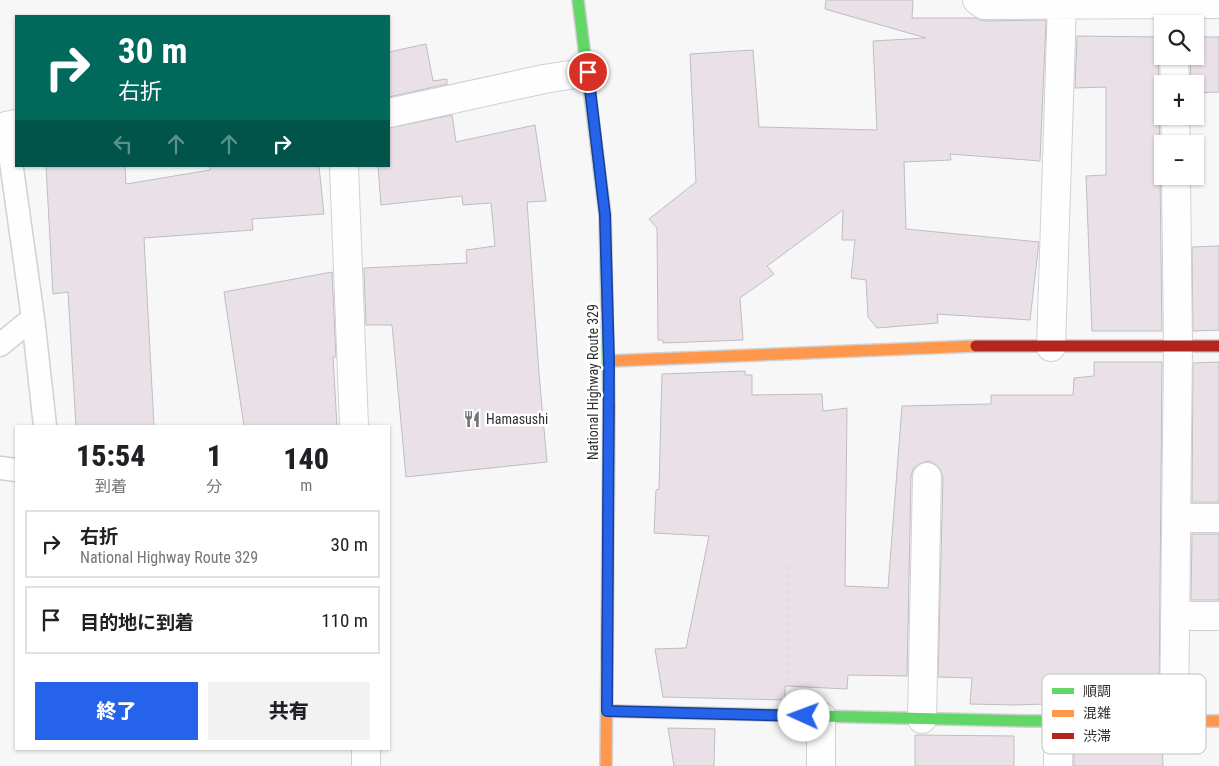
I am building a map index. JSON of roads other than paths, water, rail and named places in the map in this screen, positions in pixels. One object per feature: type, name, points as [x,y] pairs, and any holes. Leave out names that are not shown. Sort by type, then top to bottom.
[{"type":"main road","name":"National Highway Route 329","points":[[578,0],[605,215],[609,361],[606,766]]},
{"type":"main road","points":[[609,361],[980,346],[1219,346]]},
{"type":"main road","points":[[607,711],[1042,721]]},
{"type":"main road","points":[[1206,721],[1219,721]]},
{"type":"street","points":[[977,0],[984,5],[1062,4],[1174,14],[1219,4]]},
{"type":"street","points":[[1051,347],[1062,4]]},
{"type":"street","points":[[390,113],[544,79],[588,72]]},
{"type":"street","points":[[344,167],[354,425]]},
{"type":"street","points":[[1175,674],[1178,347],[1176,185]]},
{"type":"street","points":[[922,719],[927,477]]},
{"type":"street","points":[[1177,518],[1219,518]]},
{"type":"street","points":[[1176,616],[1219,616]]},
{"type":"street","points":[[821,716],[821,766]]},
{"type":"street","points":[[366,750],[366,766]]},
{"type":"lane","points":[[7,127],[33,318],[44,425]]},
{"type":"lane","points":[[0,345],[33,318]]},
{"type":"lane","points":[[0,468],[15,470]]},
{"type":"place","name":"Hamasushi","points":[[472,419]]}]
